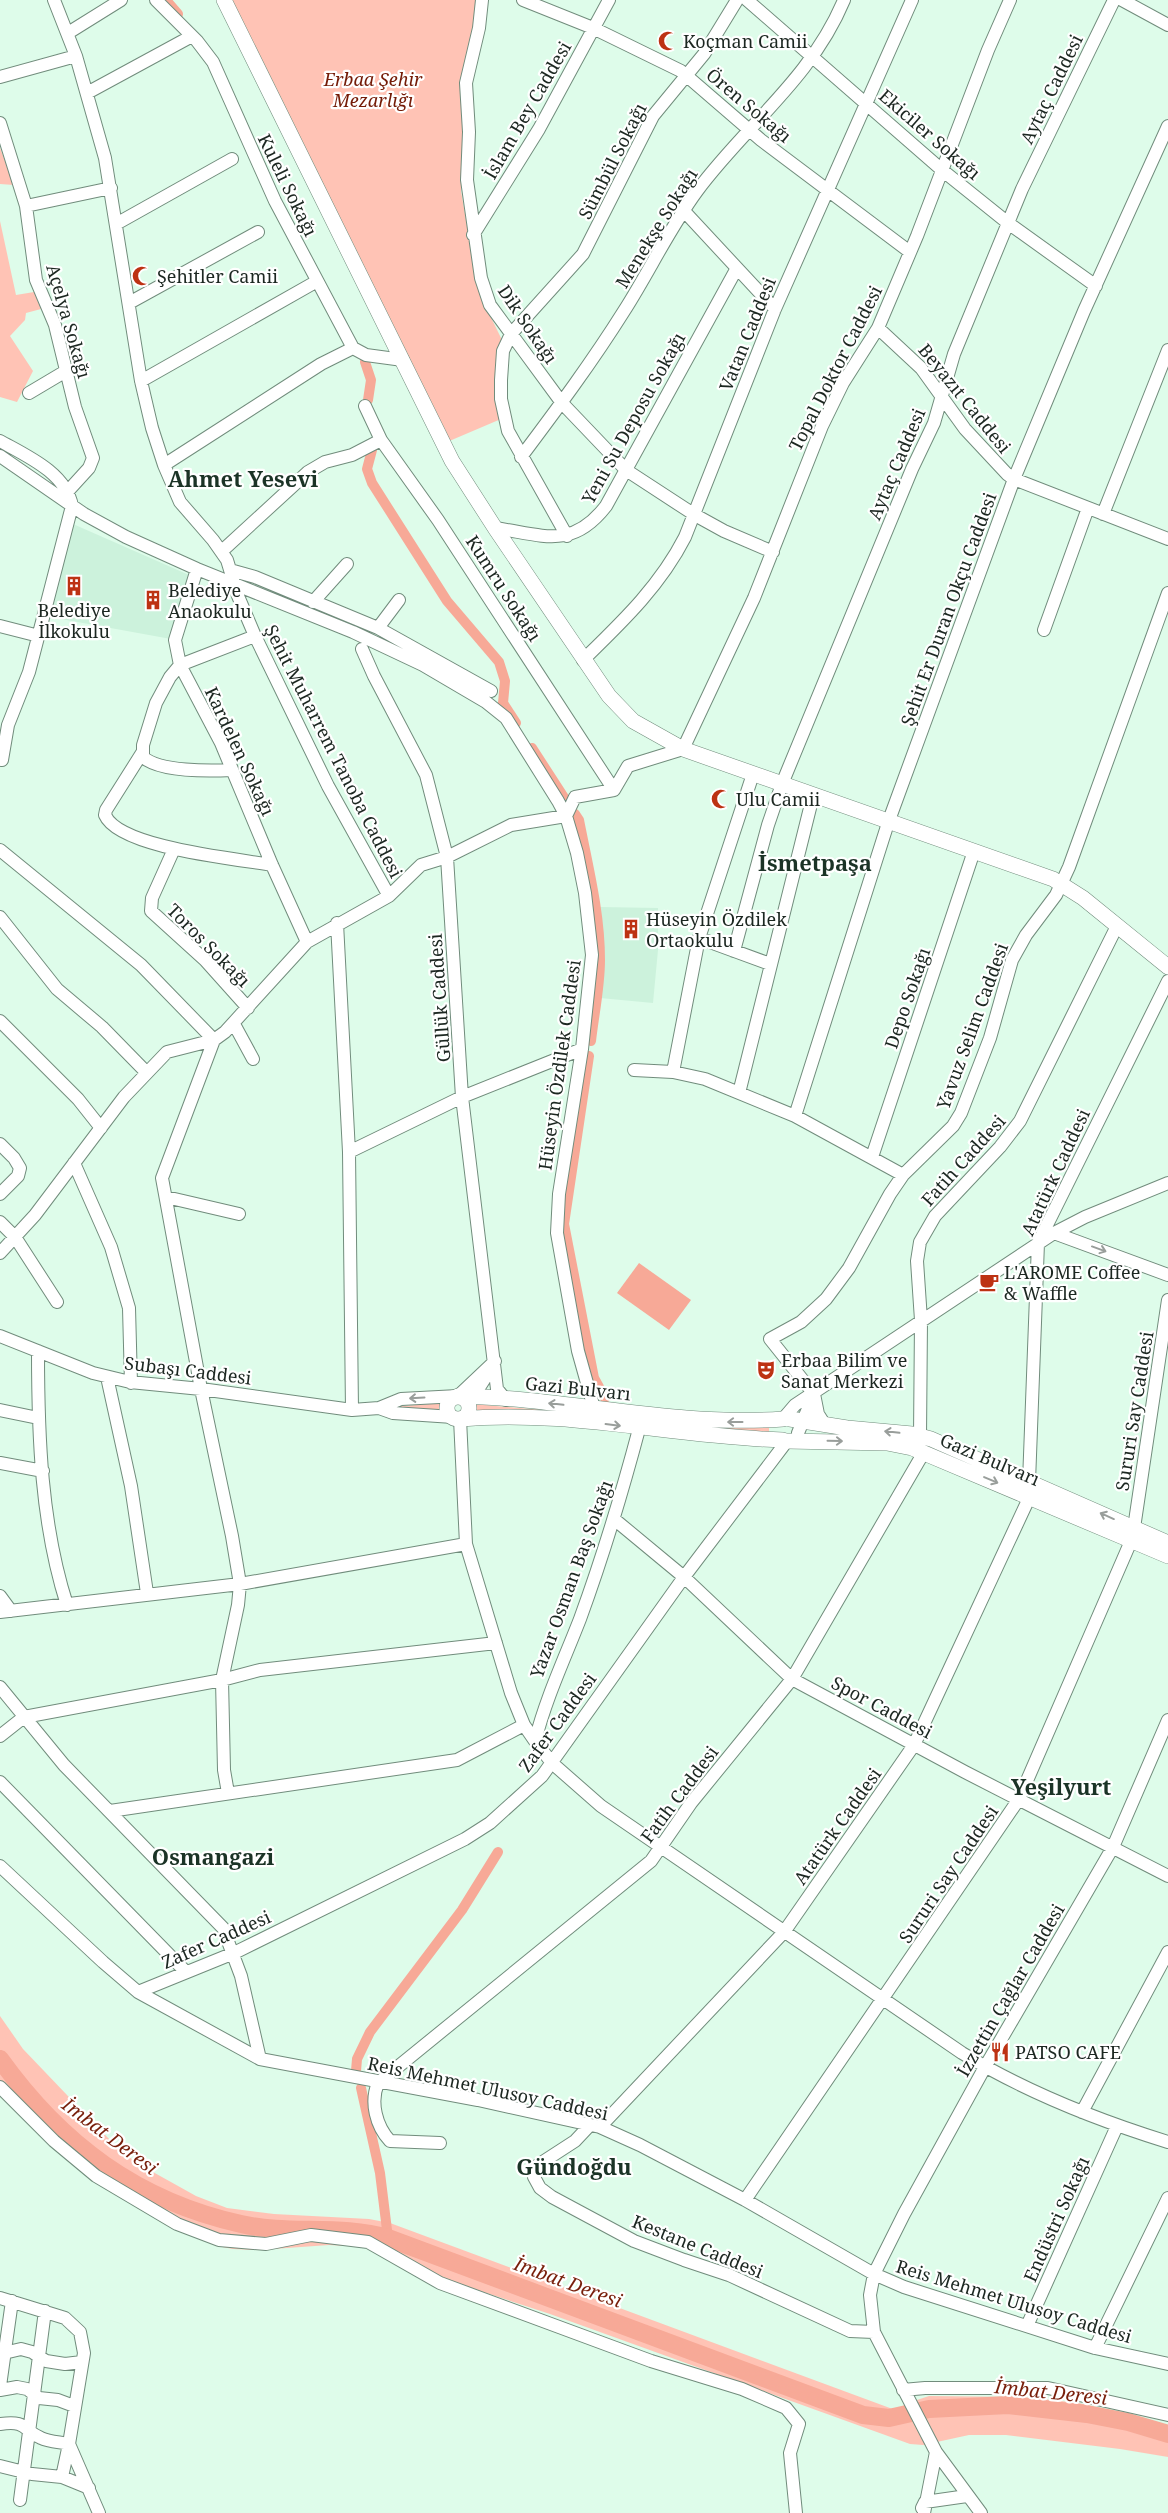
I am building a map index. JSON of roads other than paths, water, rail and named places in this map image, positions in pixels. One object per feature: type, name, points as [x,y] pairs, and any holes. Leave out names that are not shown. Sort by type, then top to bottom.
[{"type":"main road","points":[[224,0],[452,460],[583,660],[609,696],[633,721],[683,749],[888,823],[1036,872],[1061,883],[1168,967]]},
{"type":"main road","points":[[456,1418],[468,1412],[467,1399]]},
{"type":"main road","name":"Gazi Bulvarı","points":[[467,1399],[506,1400],[594,1408],[790,1429],[887,1443],[924,1452],[1029,1489]]},
{"type":"main road","name":"Gazi Bulvarı","points":[[456,1418],[530,1416],[639,1429],[790,1429],[825,1425],[920,1436],[1029,1489],[1132,1535],[1168,1556]]},
{"type":"main road","name":"Gazi Bulvarı","points":[[1132,1535],[1168,1542]]},
{"type":"street","name":"Şehit Muharrem Tanoba Caddesi","points":[[54,0],[76,56],[111,188],[141,381],[152,428],[164,465],[174,490],[186,511],[222,551],[230,570],[233,584],[256,636],[328,786],[389,896]]},
{"type":"street","points":[[68,33],[121,0]]},
{"type":"street","name":"Kuleli Sokağı","points":[[156,0],[205,51],[221,77],[233,110],[275,201],[353,348]]},
{"type":"street","name":"Dik Sokağı","points":[[482,0],[478,35],[468,71],[465,98],[469,132],[467,180],[484,292],[490,305],[562,403],[626,470],[695,515],[724,531],[773,552]]},
{"type":"street","name":"Ören Sokağı","points":[[523,0],[593,28],[686,75],[750,131],[910,252]]},
{"type":"street","name":"İslam Bey Caddesi","points":[[474,235],[539,129],[608,0]]},
{"type":"street","name":"Sümbül Sokağı","points":[[511,334],[583,254],[653,116],[704,54],[738,0]]},
{"type":"street","name":"Ekiciler Sokağı","points":[[748,0],[942,170],[1008,223],[1096,286]]},
{"type":"street","name":"Menekşe Sokağı","points":[[521,457],[562,403],[624,311],[684,211],[709,177],[784,94],[813,58],[828,34],[844,0]]},
{"type":"street","name":"Vatan Caddesi","points":[[583,660],[644,600],[678,552],[695,515],[775,308],[912,0]]},
{"type":"street","name":"Topal Doktor Caddesi","points":[[683,749],[732,647],[773,552],[804,470],[833,403],[878,328],[910,252],[988,50],[1010,0]]},
{"type":"street","name":"Aytaç Caddesi","points":[[734,951],[782,784],[908,478],[934,423],[954,354],[1008,223],[1114,0]]},
{"type":"street","points":[[1122,0],[1168,25]]},
{"type":"street","points":[[87,93],[192,36]]},
{"type":"street","points":[[0,77],[76,56]]},
{"type":"street","name":"Açelya Sokağı","points":[[0,123],[26,206],[36,280],[54,325],[75,407],[93,458],[89,468],[68,491]]},
{"type":"street","name":"Şehit Er Duran Okçu Caddesi","points":[[795,1116],[888,823],[1014,479],[1096,286],[1168,126]]},
{"type":"street","points":[[116,224],[232,159]]},
{"type":"street","points":[[26,206],[111,188]]},
{"type":"street","points":[[684,211],[775,308]]},
{"type":"street","points":[[129,304],[258,232]]},
{"type":"street","name":"Yeni Su Deposu Sokağı","points":[[495,528],[540,535],[566,536],[583,530],[591,524],[606,506],[737,268]]},
{"type":"street","points":[[141,381],[312,284]]},
{"type":"street","name":"Beyazıt Caddesi","points":[[878,328],[914,361],[942,395],[964,429],[992,460],[1014,479],[1168,539]]},
{"type":"street","points":[[511,334],[503,351],[502,399],[508,431],[566,536]]},
{"type":"street","points":[[164,465],[320,364],[353,348],[366,355],[403,360]]},
{"type":"street","points":[[1103,514],[1168,350]]},
{"type":"street","points":[[29,393],[66,371]]},
{"type":"street","name":"Kumru Sokağı","points":[[366,406],[381,440],[438,520],[614,790]]},
{"type":"street","points":[[222,551],[308,472],[325,462],[352,455],[381,440]]},
{"type":"street","points":[[0,441],[44,467],[68,491],[72,506],[29,672],[8,725],[2,760]]},
{"type":"street","name":"Hüseyin Özdilek Caddesi","points":[[0,456],[72,506],[126,537],[197,569],[327,621],[388,648],[439,674],[496,708],[510,724],[566,816],[585,893],[592,941],[582,1049],[558,1194],[557,1219],[562,1271],[578,1351],[594,1408]]},
{"type":"street","points":[[1044,630],[1088,508]]},
{"type":"street","points":[[314,602],[347,564]]},
{"type":"street","name":"Kardelen Sokağı","points":[[197,569],[176,640],[180,665],[213,727],[307,942]]},
{"type":"street","points":[[230,570],[255,577],[378,628],[492,691]]},
{"type":"street","name":"Yavuz Selim Caddesi","points":[[814,1394],[770,1339],[801,1322],[837,1286],[903,1175],[948,1132],[961,1113],[990,1038],[1012,960],[1061,883],[1168,593]]},
{"type":"street","points":[[378,628],[399,600]]},
{"type":"street","points":[[0,626],[39,636]]},
{"type":"street","points":[[256,636],[180,665],[170,678],[156,703],[142,753],[105,816],[111,823],[129,835],[174,849],[272,865]]},
{"type":"street","name":"Güllük Caddesi","points":[[362,649],[374,676],[426,775],[448,857],[462,1097],[497,1389],[506,1400]]},
{"type":"street","points":[[0,1253],[35,1215],[124,1097],[167,1052],[214,1040],[234,1024],[307,942],[337,923],[389,896],[421,865],[448,857],[511,824],[566,816],[575,797],[614,790],[628,766],[683,749]]},
{"type":"street","points":[[142,753],[148,761],[166,765],[199,770],[232,770]]},
{"type":"street","points":[[674,1072],[699,938],[753,774]]},
{"type":"street","points":[[740,1093],[770,964],[814,796]]},
{"type":"street","name":"Toros Sokağı","points":[[174,849],[152,898],[150,911],[206,960],[248,1008]]},
{"type":"street","points":[[0,850],[141,965],[214,1040]]},
{"type":"street","name":"Depo Sokağı","points":[[872,1157],[974,851]]},
{"type":"street","points":[[0,917],[57,988],[102,1027],[147,1073]]},
{"type":"street","points":[[337,923],[349,1152],[352,1410]]},
{"type":"street","name":"Fatih Caddesi","points":[[920,1436],[922,1320],[917,1261],[923,1234],[935,1216],[1000,1147],[1020,1121],[1117,926]]},
{"type":"street","points":[[699,938],[770,964]]},
{"type":"street","name":"Atatürk Caddesi","points":[[595,2126],[784,1932],[914,1745],[1029,1489],[1038,1243],[1168,981]]},
{"type":"street","points":[[0,1021],[78,1100],[101,1128]]},
{"type":"street","points":[[234,1024],[254,1059]]},
{"type":"street","points":[[214,1040],[162,1178],[201,1389],[232,1536],[240,1584],[238,1605],[222,1680],[224,1770],[228,1793]]},
{"type":"street","points":[[349,1152],[462,1097],[582,1049]]},
{"type":"street","points":[[634,1070],[674,1072],[705,1079],[795,1116],[903,1175]]},
{"type":"street","points":[[0,1144],[14,1158],[20,1168],[18,1176],[0,1194]]},
{"type":"street","points":[[74,1163],[111,1247],[129,1308],[131,1382]]},
{"type":"street","points":[[790,1429],[795,1405],[1054,1232],[1093,1213],[1168,1183]]},
{"type":"street","points":[[166,1197],[239,1214]]},
{"type":"street","points":[[0,1222],[15,1237],[57,1302]]},
{"type":"street","points":[[1054,1232],[1168,1275]]},
{"type":"street","name":"Sururi Say Caddesi","points":[[745,2200],[1019,1799],[1132,1535],[1168,1300]]},
{"type":"street","name":"Subaşı Caddesi","points":[[0,1336],[107,1377],[131,1382],[201,1389],[352,1410],[378,1408],[393,1413],[456,1418]]},
{"type":"street","points":[[38,1351],[38,1418],[43,1471],[54,1559],[67,1605]]},
{"type":"street","points":[[467,1399],[495,1361]]},
{"type":"street","points":[[107,1377],[131,1486],[147,1594]]},
{"type":"street","points":[[814,1394],[818,1414],[825,1425]]},
{"type":"street","points":[[790,1429],[814,1394]]},
{"type":"street","name":"Subaşı Caddesi","points":[[378,1408],[401,1399],[467,1399]]},
{"type":"street","points":[[0,1410],[38,1418]]},
{"type":"street","points":[[456,1418],[466,1544],[496,1643],[524,1725],[552,1763],[601,1806],[660,1848],[985,2067],[1082,2112],[1117,2126],[1168,2142]]},
{"type":"street","name":"Yazar Osman Baş Sokağı","points":[[534,1740],[544,1706],[580,1619],[614,1519],[639,1429]]},
{"type":"street","name":"Zafer Caddesi","points":[[138,1992],[234,1953],[478,1831],[516,1801],[552,1763],[790,1429]]},
{"type":"street","name":"Fatih Caddesi","points":[[378,2083],[642,1870],[660,1848],[691,1803],[792,1679],[924,1452]]},
{"type":"street","points":[[0,1463],[43,1471]]},
{"type":"street","name":"Spor Caddesi","points":[[614,1519],[684,1577],[792,1679],[914,1745],[1168,1876]]},
{"type":"street","points":[[0,1596],[5,1611],[67,1605],[240,1584],[466,1544]]},
{"type":"street","points":[[0,1736],[24,1717],[222,1680],[260,1670],[496,1643]]},
{"type":"street","points":[[0,1687],[64,1765],[223,1928],[234,1953],[260,2060]]},
{"type":"street","name":"İzzettin Çağlar Caddesi","points":[[874,2332],[870,2301],[874,2274],[904,2214],[985,2067],[1113,1847],[1168,1720]]},
{"type":"street","points":[[110,1811],[457,1760],[524,1725]]},
{"type":"street","points":[[0,1782],[186,1972]]},
{"type":"street","name":"Reis Mehmet Ulusoy Caddesi","points":[[0,1866],[138,1992],[260,2060],[478,2100],[595,2126],[620,2134],[745,2200],[874,2274],[904,2287],[1095,2348],[1168,2362]]},
{"type":"street","points":[[1082,2112],[1168,1952]]},
{"type":"street","points":[[378,2083],[374,2100],[377,2117],[390,2141],[397,2143],[440,2143]]},
{"type":"street","points":[[0,2087],[54,2141],[96,2176],[177,2224],[219,2240],[266,2244],[311,2236],[368,2242],[440,2283],[651,2361],[742,2389],[786,2408],[799,2424],[790,2453],[796,2513]]},
{"type":"street","name":"Kestane Caddesi","points":[[595,2126],[538,2165],[535,2171],[536,2183],[552,2197],[591,2220],[634,2241],[729,2275],[850,2331],[874,2332]]},
{"type":"street","name":"Endüstri Sokağı","points":[[1027,2326],[1117,2126]]},
{"type":"street","points":[[1095,2348],[1168,2198]]},
{"type":"street","points":[[62,2477],[84,2353],[80,2332],[65,2318],[6,2300],[0,2388],[18,2387],[27,2389],[39,2398],[58,2400],[74,2406]]},
{"type":"street","points":[[20,2500],[45,2311]]},
{"type":"street","points":[[874,2332],[936,2452],[981,2513]]},
{"type":"street","points":[[2,2353],[21,2349],[32,2352],[46,2361],[65,2364],[82,2362]]},
{"type":"street","points":[[903,2390],[925,2388],[1048,2388],[1168,2415]]},
{"type":"street","points":[[0,2424],[14,2423],[26,2426],[35,2436],[44,2440],[69,2444]]},
{"type":"street","points":[[69,2444],[99,2513]]},
{"type":"street","points":[[936,2452],[923,2509],[967,2496]]},
{"type":"street","points":[[0,2466],[24,2470],[32,2474],[62,2477],[89,2488]]},
{"type":"waterway","points":[[166,0],[178,14]]},
{"type":"waterway","points":[[365,362],[371,380],[368,400]]},
{"type":"waterway","points":[[372,450],[367,469],[372,483],[447,601],[499,662],[505,681],[503,703],[516,723]]},
{"type":"waterway","points":[[532,748],[565,799]]},
{"type":"waterway","points":[[575,814],[579,820],[590,872],[598,925],[599,980],[591,1041]]},
{"type":"waterway","points":[[589,1056],[564,1224],[594,1378],[605,1398]]},
{"type":"waterway","points":[[356,2071],[357,2059],[370,2032],[462,1910],[498,1852]]},
{"type":"waterway","name":"İmbat Deresi","points":[[0,2059],[24,2090],[49,2117],[104,2165],[135,2184],[203,2214],[259,2227],[352,2231],[388,2238],[863,2415],[889,2418],[929,2409],[1008,2405],[1087,2414],[1128,2422],[1168,2434]]},
{"type":"waterway","points":[[361,2088],[380,2173],[388,2238]]},
{"type":"place","name":"Koçman Camii","points":[[668,41]]},
{"type":"place","name":"Şehitler Camii","points":[[142,276]]},
{"type":"place","name":"Belediye İlkokulu","points":[[74,586]]},
{"type":"place","name":"Belediye Anaokulu","points":[[153,600]]},
{"type":"place","name":"Ulu Camii","points":[[721,799]]},
{"type":"place","name":"Hüseyin Özdilek Ortaokulu","points":[[631,929]]},
{"type":"place","name":"L'AROME Coffee & Waffle","points":[[989,1282]]},
{"type":"place","name":"Erbaa Bilim ve Sanat Merkezi","points":[[766,1370]]},
{"type":"place","name":"PATSO CAFE","points":[[1000,2052]]},
{"type":"district","name":"Ahmet Yesevi","points":[[243,478]]},
{"type":"district","name":"İsmetpaşa","points":[[815,862]]},
{"type":"district","name":"Yeşilyurt","points":[[1061,1786]]},
{"type":"district","name":"Osmangazi","points":[[213,1856]]},
{"type":"district","name":"Gündoğdu","points":[[574,2166]]},
{"type":"park label","name":"Erbaa Şehir Mezarlığı","points":[[373,89]]}]
